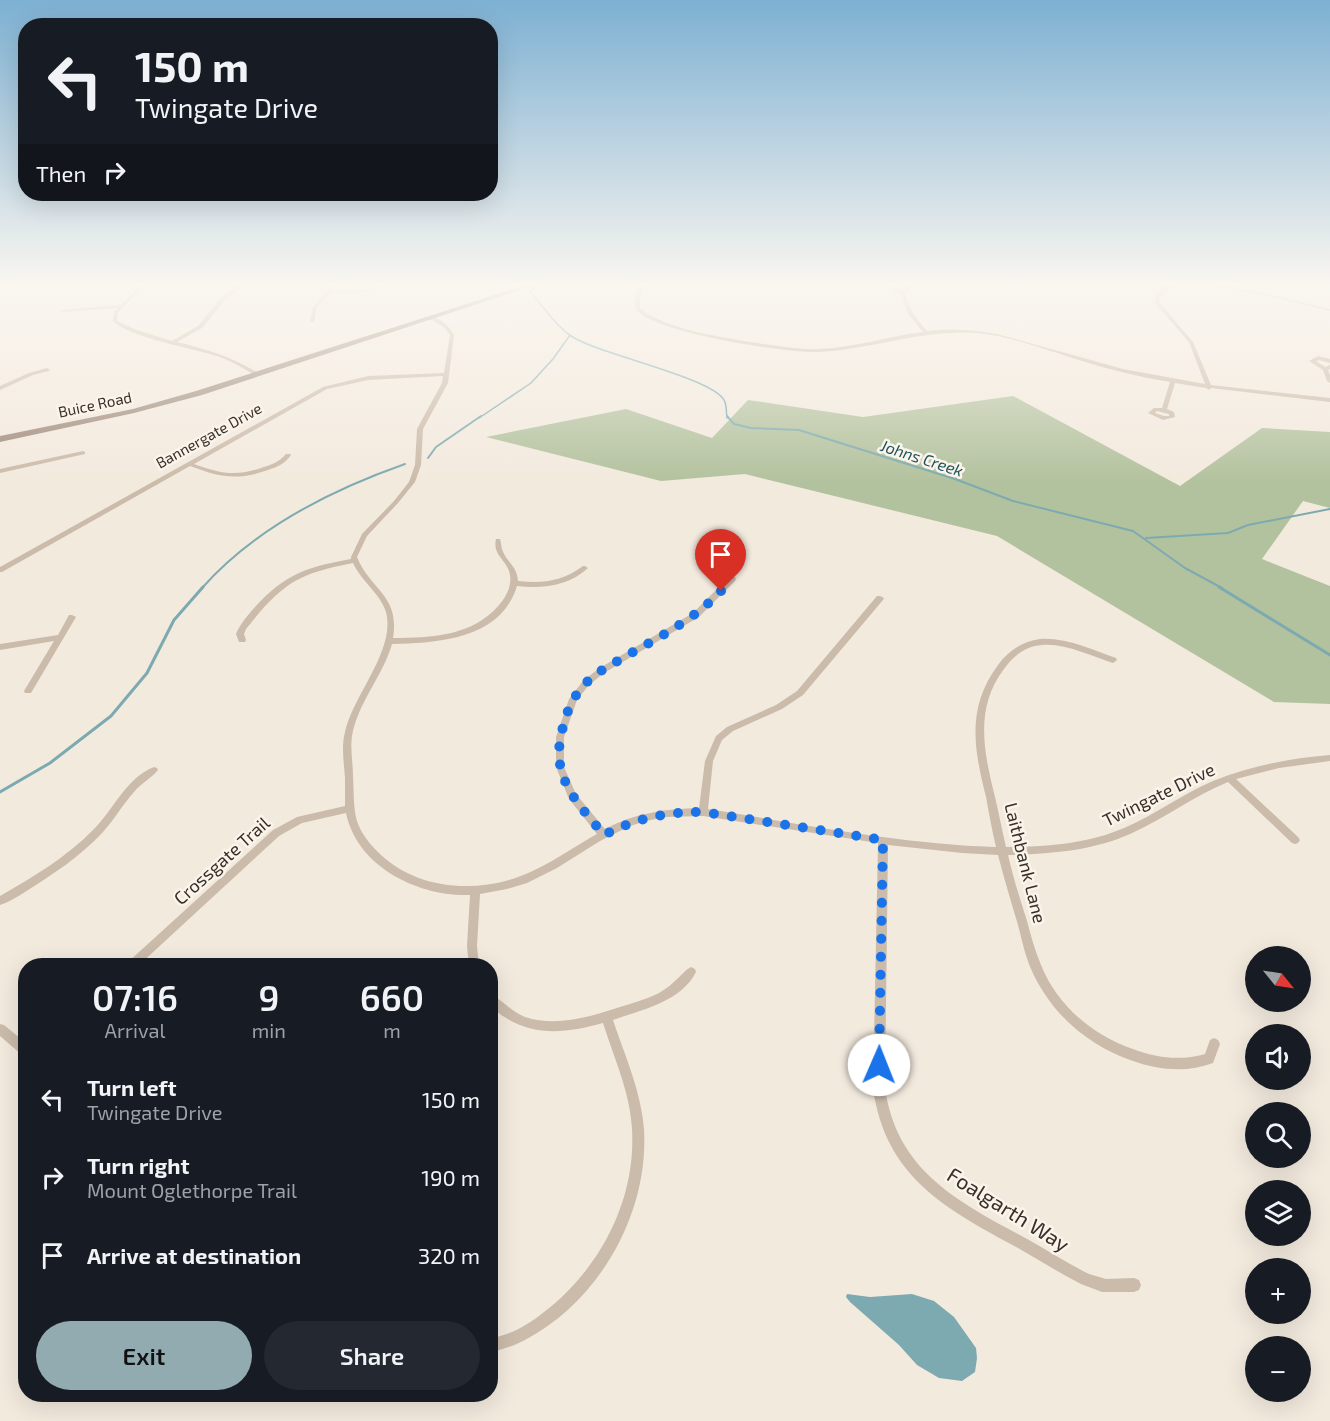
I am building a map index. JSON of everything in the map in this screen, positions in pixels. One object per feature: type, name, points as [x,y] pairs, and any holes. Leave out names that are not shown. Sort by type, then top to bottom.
[{"type":"street","points":[[196,349],[230,358],[256,374]]},
{"type":"street","name":"Buice Road","points":[[0,439],[134,411],[334,349]]},
{"type":"street","points":[[242,640],[240,634],[242,628],[267,596],[282,584],[312,568],[355,560],[357,546],[364,536],[412,482],[418,465],[420,429],[444,389],[450,349]]},
{"type":"street","points":[[784,349],[831,349]]},
{"type":"street","points":[[1045,349],[1094,364],[1209,388],[1330,400]]},
{"type":"street","points":[[1194,349],[1209,388]]},
{"type":"street","points":[[1330,361],[1312,360],[1313,363],[1328,368],[1330,381]]},
{"type":"street","points":[[0,388],[47,370]]},
{"type":"street","name":"Bannergate Drive","points":[[0,570],[316,392],[335,384],[368,378],[447,374]]},
{"type":"street","points":[[1164,410],[1173,381]]},
{"type":"street","points":[[0,471],[83,453]]},
{"type":"street","points":[[190,464],[222,476],[238,477],[278,464],[288,455]]},
{"type":"street","points":[[389,641],[437,639],[474,628],[490,619],[503,607],[511,595],[514,583],[512,568],[498,548],[498,540]]},
{"type":"street","name":"Twingate Drive","points":[[355,560],[359,569],[380,593],[387,605],[391,623],[389,641],[349,730],[347,747],[354,824],[374,856],[390,869],[428,887],[475,891],[505,886],[534,876],[628,823],[652,815],[677,812],[703,812],[883,840],[1002,852],[1066,849],[1104,840],[1137,826],[1199,791],[1253,770],[1330,758]]},
{"type":"street","points":[[514,583],[535,585],[556,583],[571,578],[585,568]]},
{"type":"street","points":[[604,835],[572,796],[560,767],[560,737],[573,699],[586,683],[601,671],[696,615],[732,579]]},
{"type":"street","points":[[703,812],[709,761],[719,738],[730,729],[779,707],[800,693],[880,598]]},
{"type":"street","points":[[28,691],[72,617]]},
{"type":"street","points":[[0,647],[60,638]]},
{"type":"street","name":"Laithbank Lane","points":[[1113,660],[1065,645],[1046,642],[1022,648],[1004,661],[988,691],[979,717],[982,752],[1002,852],[1036,967],[1056,1001],[1071,1018],[1106,1045],[1136,1056],[1170,1064],[1192,1064],[1209,1059],[1214,1044]]},
{"type":"street","points":[[0,901],[45,874],[79,849],[99,829],[135,783],[154,770]]},
{"type":"street","points":[[1230,779],[1295,840]]},
{"type":"street","name":"Crossgate Trail","points":[[140,958],[276,832],[300,820],[351,808]]},
{"type":"street","name":"Foalgarth Way","points":[[883,840],[879,1088],[881,1106],[898,1148],[912,1168],[935,1190],[1083,1279],[1104,1286],[1134,1284]]},
{"type":"street","points":[[473,958],[475,891]]},
{"type":"street","points":[[498,1005],[514,1017],[542,1026],[573,1026],[664,997],[679,986],[690,972]]},
{"type":"street","points":[[498,1343],[520,1335],[556,1311],[588,1279],[609,1250],[625,1218],[638,1153],[638,1130],[634,1102],[606,1017]]},
{"type":"street","points":[[0,1029],[18,1044]]},
{"type":"green space","points":[[1013,396],[1180,486],[1262,428],[1330,432],[1330,508],[1303,501],[1262,559],[1330,586],[1330,704],[1274,702],[997,536],[745,474],[661,481],[486,437],[626,409],[712,438],[748,400],[863,417]]},
{"type":"water","points":[[847,1294],[870,1297],[912,1294],[934,1301],[954,1317],[976,1348],[975,1372],[962,1381],[939,1378],[917,1365],[899,1345],[850,1302],[846,1297]]},
{"type":"waterway","points":[[479,418],[531,383],[560,349]]},
{"type":"waterway","name":"Johns Creek","points":[[601,349],[678,375],[715,391],[725,402],[727,418]]},
{"type":"waterway","points":[[428,458],[436,447],[481,416]]},
{"type":"waterway","name":"Johns Creek","points":[[727,416],[734,424],[751,428],[799,430],[955,479],[1013,501],[1133,531],[1185,568],[1222,588]]},
{"type":"waterway","points":[[203,587],[246,547],[296,513],[350,486],[405,464]]},
{"type":"waterway","points":[[1146,538],[1228,533],[1248,525],[1330,509]]},
{"type":"waterway","points":[[0,792],[50,763],[111,716],[147,673],[174,620],[203,587]]},
{"type":"waterway","name":"Johns Creek","points":[[1219,587],[1330,655]]},
{"type":"route","points":[[721,591],[696,615],[680,626],[601,671],[586,683],[573,699],[560,737],[558,752],[564,781],[572,796],[604,835],[628,823],[652,815],[703,812],[883,840],[879,1065]]}]
